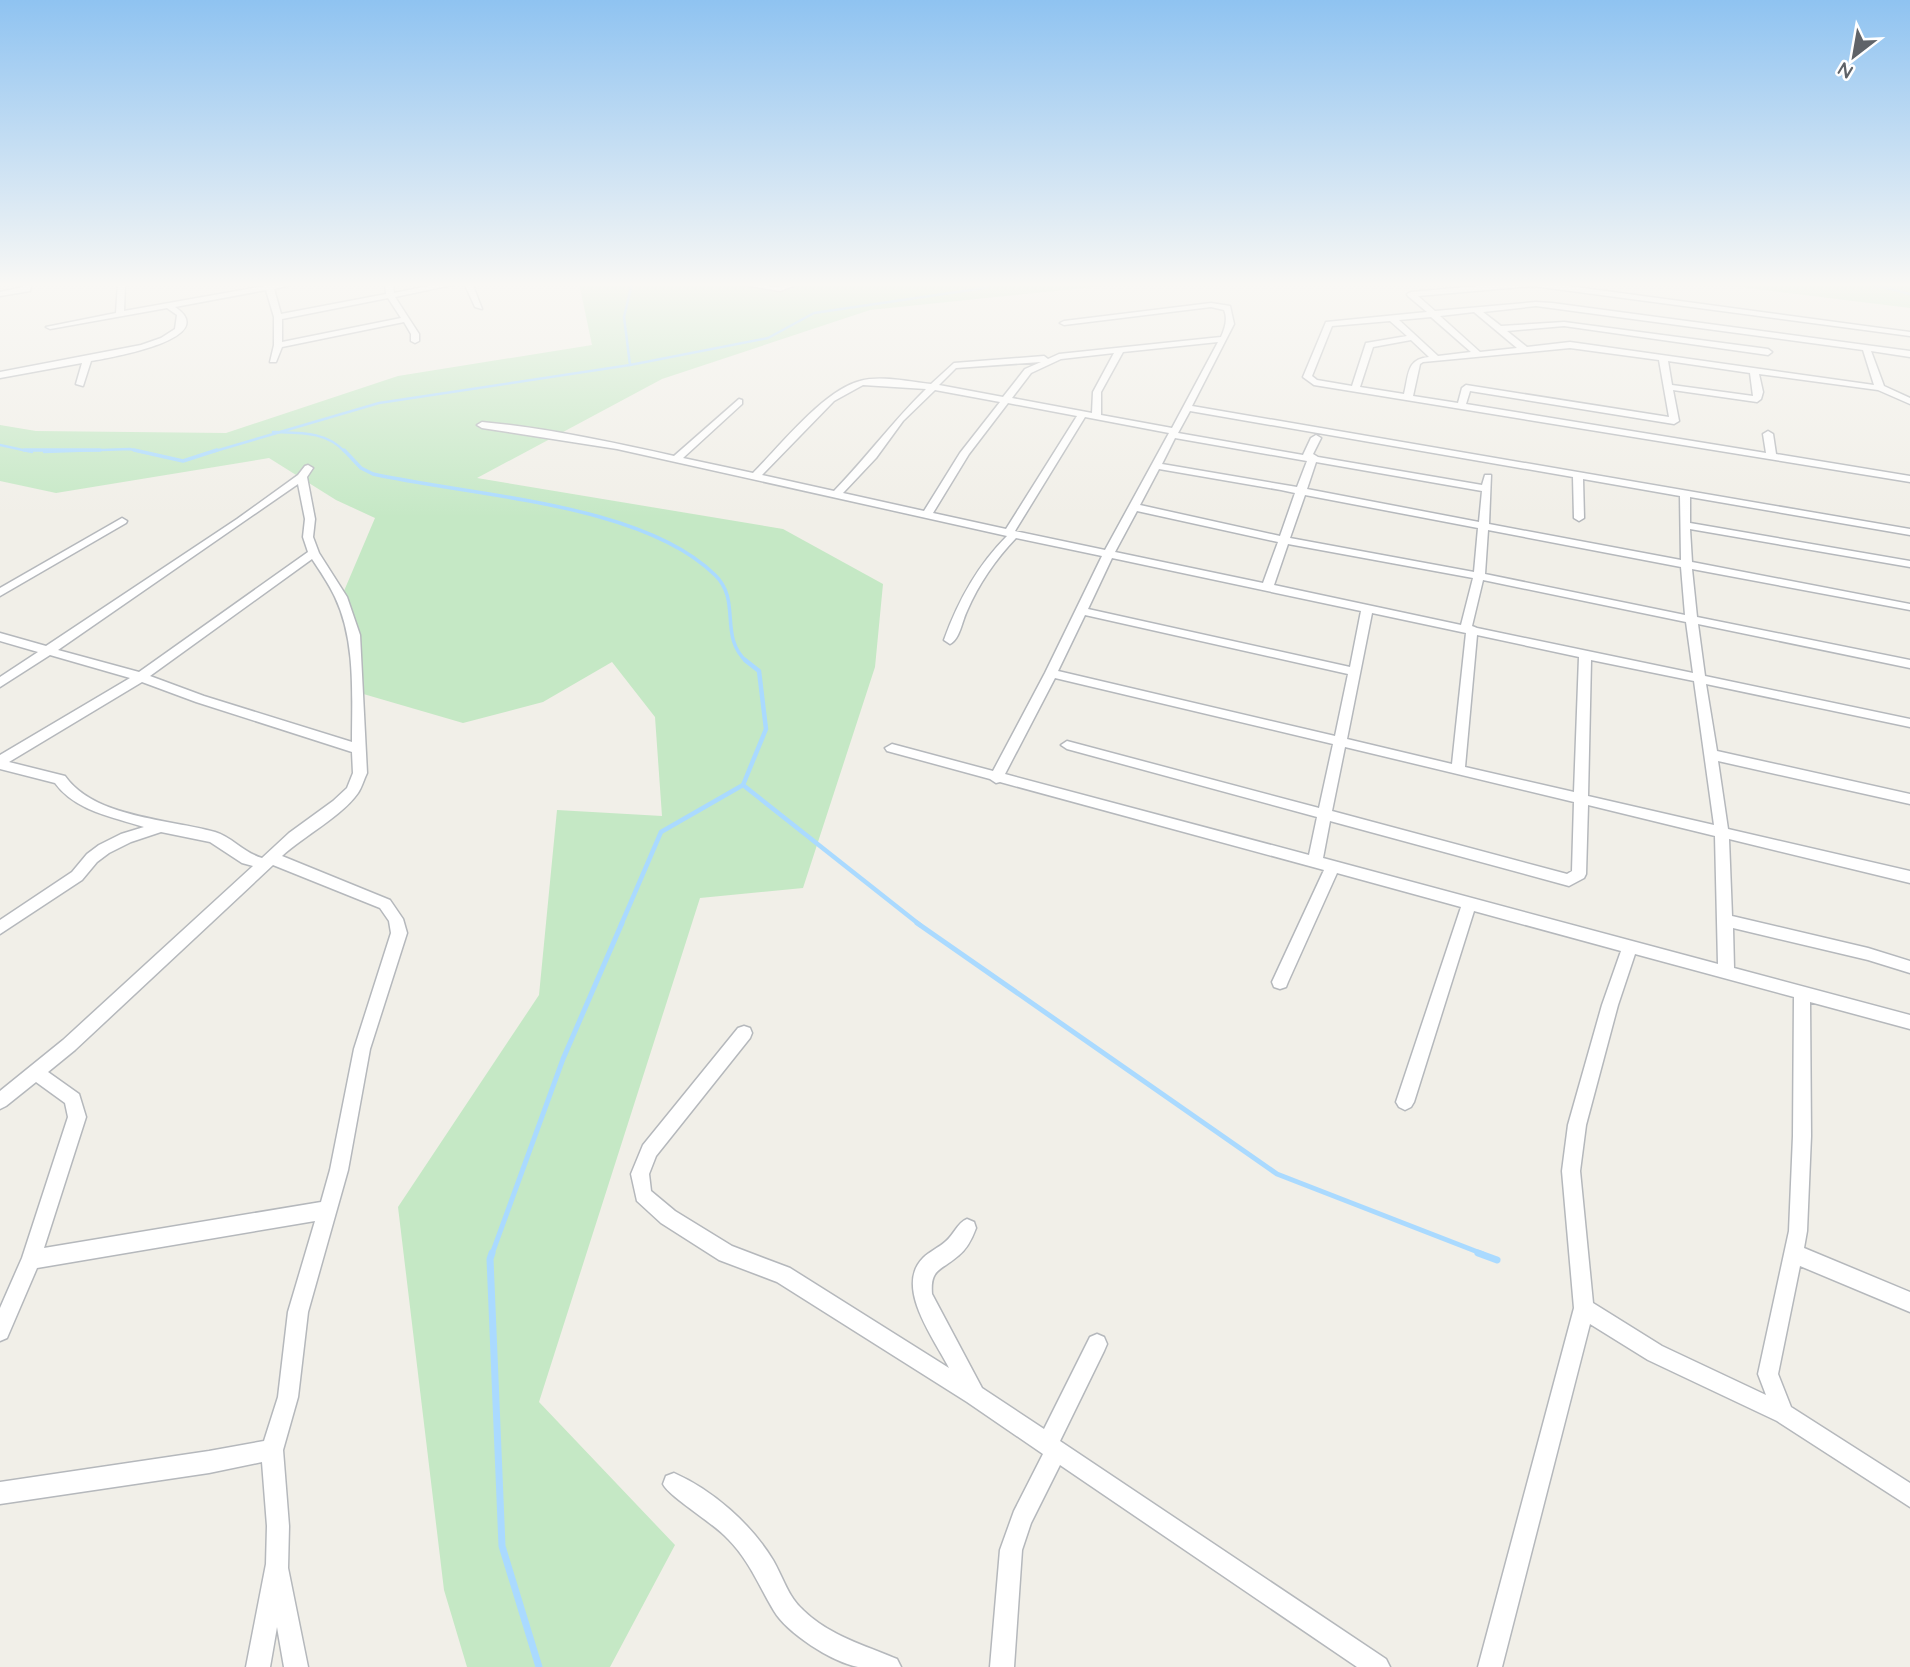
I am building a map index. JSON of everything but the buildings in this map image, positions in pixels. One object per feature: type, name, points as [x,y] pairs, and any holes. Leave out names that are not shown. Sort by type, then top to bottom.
[{"type":"street","points":[[0,374],[73,361]]},
{"type":"street","points":[[80,384],[87,361]]},
{"type":"street","points":[[837,494],[873,456],[900,419],[957,365],[1024,361]]},
{"type":"street","points":[[926,515],[965,453],[1028,371],[1048,361]]},
{"type":"street","points":[[1096,418],[1097,392],[1115,361]]},
{"type":"street","points":[[996,778],[1052,673],[1109,553],[1211,361]]},
{"type":"street","points":[[1313,361],[1307,377],[1314,382],[1461,407],[1771,453],[1910,479]]},
{"type":"street","points":[[1355,389],[1364,361]]},
{"type":"street","points":[[1408,397],[1416,363],[1425,361]]},
{"type":"street","points":[[1663,361],[1677,439]]},
{"type":"street","points":[[1684,361],[1880,388],[1910,401]]},
{"type":"street","points":[[1770,361],[1772,373]]},
{"type":"street","points":[[1870,361],[1880,388]]},
{"type":"street","points":[[1668,387],[1757,400],[1759,393],[1754,370]]},
{"type":"street","points":[[756,476],[822,408],[844,391],[861,383],[874,382],[934,387],[1310,457],[1488,483],[1479,576],[1469,629],[1458,768]]},
{"type":"street","points":[[1461,407],[1466,388],[1674,421]]},
{"type":"street","points":[[676,460],[739,402]]},
{"type":"street","points":[[1186,408],[1910,532]]},
{"type":"street","points":[[950,640],[957,616],[986,563],[1012,534],[1082,415]]},
{"type":"street","points":[[482,425],[514,427],[756,476],[1012,534],[1910,723]]},
{"type":"street","points":[[1768,434],[1771,453]]},
{"type":"street","points":[[1268,586],[1316,438]]},
{"type":"street","points":[[1157,466],[1910,607]]},
{"type":"street","points":[[0,683],[305,472],[310,519],[307,534],[314,553],[341,597],[354,635],[360,772],[353,790],[269,861],[37,1073],[0,1101]]},
{"type":"street","points":[[1578,476],[1579,518]]},
{"type":"street","points":[[1685,494],[1684,525],[1693,620],[1721,830],[1726,973]]},
{"type":"street","points":[[1135,507],[1283,541],[1479,576],[1910,664]]},
{"type":"street","points":[[0,593],[122,521]]},
{"type":"street","points":[[1684,525],[1910,564]]},
{"type":"street","points":[[0,763],[141,677],[314,553]]},
{"type":"street","points":[[1315,862],[1368,607]]},
{"type":"street","points":[[1081,611],[1355,672]]},
{"type":"street","points":[[0,637],[50,649],[141,677],[358,749]]},
{"type":"street","points":[[1067,745],[1569,880],[1579,874],[1585,653]]},
{"type":"street","points":[[1052,673],[1910,877]]},
{"type":"street","points":[[892,748],[1910,1022]]},
{"type":"street","points":[[1709,754],[1910,799]]},
{"type":"street","points":[[0,763],[60,779],[65,786],[93,806],[161,827],[214,837],[247,859],[269,861],[385,904],[396,919],[399,933],[362,1049],[339,1170],[298,1312],[288,1397],[272,1450],[278,1526],[277,1564],[258,1667]]},
{"type":"street","points":[[0,928],[77,876],[98,853],[126,838],[161,827]]},
{"type":"street","points":[[1279,982],[1333,866]]},
{"type":"street","points":[[1405,1102],[1469,905]]},
{"type":"street","points":[[1724,920],[1868,954],[1910,967]]},
{"type":"street","points":[[1490,1667],[1584,1308],[1571,1171],[1577,1125],[1610,1005],[1630,948]]},
{"type":"street","points":[[1784,1414],[1768,1374],[1798,1231],[1802,1136],[1802,993]]},
{"type":"street","points":[[744,1033],[649,1151],[640,1174],[643,1195],[668,1217],[726,1253],[783,1275],[974,1395],[1378,1667]]},
{"type":"street","points":[[0,1331],[31,1260],[77,1117],[72,1099],[37,1073]]},
{"type":"street","points":[[31,1260],[327,1210]]},
{"type":"street","points":[[967,1228],[956,1246],[923,1269],[920,1281],[922,1296],[974,1395]]},
{"type":"street","points":[[1793,1253],[1910,1302]]},
{"type":"street","points":[[1584,1308],[1612,1329],[1784,1414],[1910,1496]]},
{"type":"street","points":[[1002,1667],[1011,1550],[1097,1345]]},
{"type":"street","points":[[0,1493],[272,1450]]},
{"type":"street","points":[[674,1483],[710,1506],[737,1530],[764,1566],[783,1605],[794,1619],[822,1639],[889,1667]]},
{"type":"street","points":[[277,1564],[296,1667]]},
{"type":"green space","points":[[493,361],[717,361],[662,379],[477,478],[783,529],[883,584],[875,667],[803,888],[700,898],[539,1402],[675,1545],[610,1667],[467,1667],[444,1590],[398,1207],[539,995],[557,810],[662,816],[655,717],[612,662],[543,702],[463,723],[360,693],[344,591],[375,518],[336,500],[269,458],[56,493],[0,481],[0,425],[36,431],[226,433],[398,376]]},
{"type":"waterway","points":[[629,361],[630,365]]},
{"type":"waterway","points":[[630,365],[652,361]]},
{"type":"waterway","points":[[279,432],[379,403],[630,365]]},
{"type":"waterway","points":[[273,432],[279,432]]},
{"type":"waterway","points":[[212,452],[279,432]]},
{"type":"waterway","points":[[279,432],[321,437],[330,440],[345,452]]},
{"type":"waterway","points":[[0,445],[32,452]]},
{"type":"waterway","points":[[24,450],[100,450]]},
{"type":"waterway","points":[[44,452],[134,450]]},
{"type":"waterway","points":[[134,450],[183,461],[217,450]]},
{"type":"waterway","points":[[134,450],[142,452]]},
{"type":"waterway","points":[[344,450],[361,468],[373,474],[601,517],[645,532],[683,551],[715,575],[723,585],[734,641],[738,652],[746,661]]},
{"type":"waterway","points":[[743,785],[766,729],[759,671],[746,661]]},
{"type":"waterway","points":[[621,925],[661,832],[743,785]]},
{"type":"waterway","points":[[743,785],[920,925]]},
{"type":"waterway","points":[[492,1254],[563,1059],[622,923]]},
{"type":"waterway","points":[[917,923],[1277,1174],[1483,1254]]},
{"type":"waterway","points":[[492,1253],[490,1259],[502,1546],[539,1667]]},
{"type":"waterway","points":[[1478,1253],[1497,1260]]}]
